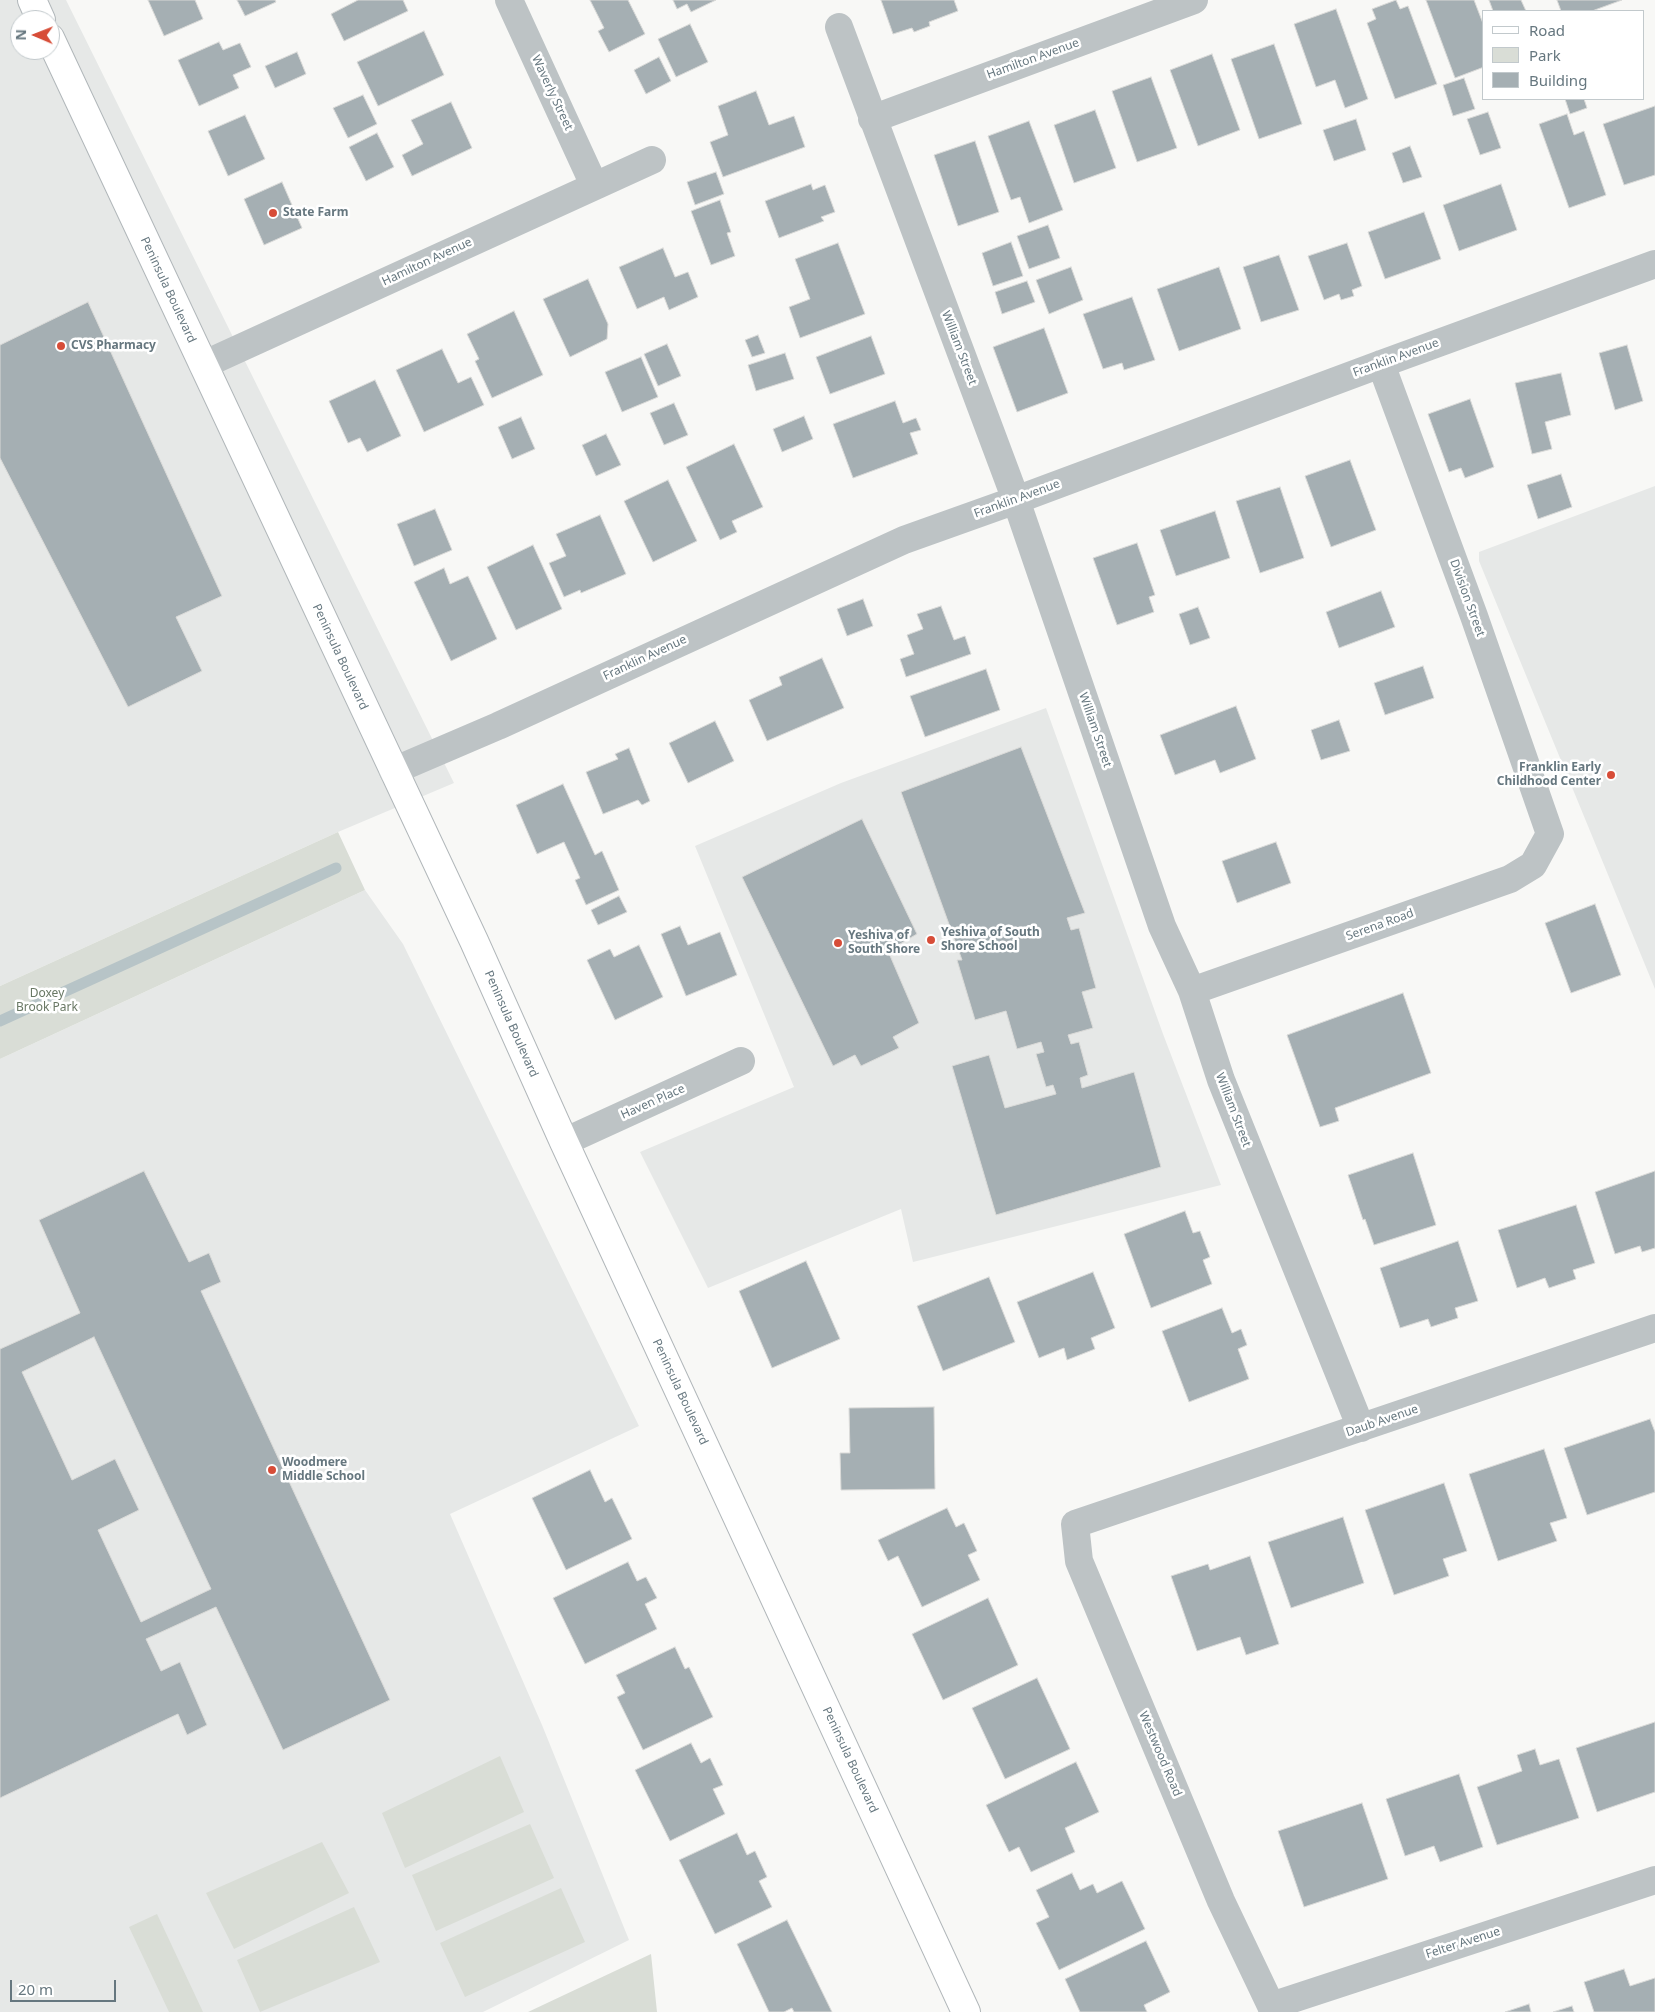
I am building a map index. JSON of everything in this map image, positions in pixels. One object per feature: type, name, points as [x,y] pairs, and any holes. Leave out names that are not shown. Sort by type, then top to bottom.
[{"type":"main road","name":"Peninsula Boulevard","points":[[60,59],[474,941],[564,1142],[966,2012]]},
{"type":"street","name":"Waverly Street","points":[[509,0],[594,186]]},
{"type":"street","name":"Hamilton Avenue","points":[[872,119],[1194,0]]},
{"type":"street","name":"William Street","points":[[839,27],[1016,500],[1162,926],[1192,992],[1221,1080],[1361,1428]]},
{"type":"street","name":"Hamilton Avenue","points":[[203,365],[652,160]]},
{"type":"street","name":"Franklin Avenue","points":[[393,771],[507,722],[904,540],[1655,264]]},
{"type":"street","name":"Division Street","points":[[1381,364],[1474,616],[1550,834]]},
{"type":"street","name":"Serena Road","points":[[1192,992],[1510,879],[1533,865],[1550,834]]},
{"type":"street","name":"Haven Place","points":[[564,1142],[741,1062]]},
{"type":"street","name":"Daub Avenue","points":[[1108,1513],[1655,1328]]},
{"type":"street","name":"Westwood Road","points":[[1108,1513],[1075,1524],[1079,1561],[1221,1901],[1273,2009]]},
{"type":"street","name":"Felter Avenue","points":[[1273,2009],[1655,1880]]},
{"type":"shaded area","points":[[0,0],[66,0],[454,783],[338,832],[0,986]]},
{"type":"shaded area","name":"Franklin Early Childhood Center","points":[[1655,486],[1655,989],[1479,561],[1479,552]]},
{"type":"shaded area","name":"Yeshiva of South Shore School","points":[[1046,708],[1163,1034],[1221,1185],[913,1262],[901,1209],[708,1288],[640,1152],[794,1087],[695,846],[841,783]]},
{"type":"shaded area","name":"Woodmere Middle School","points":[[365,890],[403,944],[639,1426],[450,1514],[542,1725],[629,1940],[483,2012],[0,2012],[0,1059]]},
{"type":"green space","name":"Doxey Brook Park","points":[[338,832],[365,890],[0,1059],[0,986]]},
{"type":"green space","points":[[500,1756],[524,1812],[405,1868],[382,1813]]},
{"type":"green space","points":[[530,1824],[554,1878],[436,1931],[412,1875]]},
{"type":"green space","points":[[322,1842],[349,1893],[234,1949],[206,1893]]},
{"type":"green space","points":[[561,1888],[585,1942],[465,1997],[440,1943]]},
{"type":"green space","points":[[354,1907],[380,1962],[260,2012],[237,1960]]},
{"type":"green space","points":[[157,1914],[203,2012],[169,2012],[129,1927]]},
{"type":"green space","points":[[651,1954],[657,2012],[528,2012]]},
{"type":"building","points":[[148,0],[195,0],[203,19],[164,36]]},
{"type":"building","points":[[237,0],[275,0],[276,2],[245,16]]},
{"type":"building","points":[[358,0],[403,0],[408,11],[344,41],[331,14]]},
{"type":"building","points":[[590,0],[628,0],[645,34],[609,52],[598,31],[604,28]]},
{"type":"building","points":[[673,0],[716,0],[691,12],[687,4],[677,9]]},
{"type":"building","points":[[881,0],[954,0],[958,11],[929,22],[930,26],[914,32],[912,28],[893,34]]},
{"type":"building","points":[[1396,0],[1400,9],[1408,6],[1437,84],[1395,99],[1367,23],[1376,19],[1372,9]]},
{"type":"building","points":[[1426,0],[1474,0],[1482,21],[1482,68],[1455,78]]},
{"type":"building","points":[[1489,0],[1521,0],[1526,10],[1493,10]]},
{"type":"building","points":[[1557,0],[1622,0],[1595,10],[1561,10]]},
{"type":"building","points":[[1336,9],[1368,99],[1345,108],[1335,80],[1316,87],[1294,24]]},
{"type":"building","points":[[690,24],[708,62],[676,77],[658,39]]},
{"type":"building","points":[[424,31],[444,75],[378,106],[357,62]]},
{"type":"building","points":[[219,42],[223,50],[240,43],[251,67],[233,75],[239,88],[199,106],[178,60]]},
{"type":"building","points":[[1274,44],[1302,124],[1259,139],[1231,59]]},
{"type":"building","points":[[297,52],[306,74],[275,88],[265,66]]},
{"type":"building","points":[[1212,54],[1240,130],[1198,146],[1170,70]]},
{"type":"building","points":[[659,57],[671,81],[646,94],[634,70]]},
{"type":"building","points":[[1151,77],[1177,148],[1137,162],[1112,91]]},
{"type":"building","points":[[1464,78],[1475,109],[1453,116],[1443,85]]},
{"type":"building","points":[[756,91],[769,125],[794,116],[805,147],[723,177],[710,142],[728,135],[718,106]]},
{"type":"building","points":[[363,95],[377,124],[348,138],[333,108]]},
{"type":"building","points":[[1565,100],[1584,100],[1587,108],[1570,114]]},
{"type":"building","points":[[451,102],[472,148],[412,176],[402,155],[423,144],[411,120]]},
{"type":"building","points":[[1655,106],[1655,175],[1624,185],[1603,124]]},
{"type":"building","points":[[1095,110],[1116,168],[1074,183],[1054,125]]},
{"type":"building","points":[[1488,112],[1501,148],[1480,155],[1467,119]]},
{"type":"building","points":[[1567,114],[1574,135],[1584,131],[1606,195],[1569,208],[1539,124]]},
{"type":"building","points":[[245,115],[265,159],[228,176],[208,131]]},
{"type":"building","points":[[1356,119],[1366,150],[1334,161],[1323,130]]},
{"type":"building","points":[[1029,121],[1063,210],[1029,223],[1020,197],[1011,200],[988,136]]},
{"type":"building","points":[[377,133],[394,167],[366,181],[349,147]]},
{"type":"building","points":[[975,141],[999,212],[958,226],[934,155]]},
{"type":"building","points":[[1410,146],[1422,177],[1403,183],[1392,153]]},
{"type":"building","points":[[716,172],[724,194],[695,205],[687,182]]},
{"type":"building","name":"State Farm","points":[[282,182],[302,228],[264,245],[244,199]]},
{"type":"building","points":[[811,184],[813,190],[825,185],[835,212],[821,217],[824,221],[779,238],[765,201]]},
{"type":"building","points":[[1501,184],[1517,230],[1459,251],[1443,205]]},
{"type":"building","points":[[720,200],[731,232],[727,233],[735,256],[711,265],[691,211]]},
{"type":"building","points":[[1424,212],[1441,259],[1385,279],[1368,232]]},
{"type":"building","points":[[1048,225],[1060,258],[1029,269],[1017,236]]},
{"type":"building","points":[[1011,242],[1023,276],[993,286],[982,253]]},
{"type":"building","points":[[838,243],[865,314],[800,338],[789,307],[810,299],[795,259]]},
{"type":"building","points":[[1347,243],[1362,286],[1352,290],[1354,296],[1341,300],[1339,294],[1324,300],[1308,256]]},
{"type":"building","points":[[663,248],[675,277],[688,272],[698,297],[669,310],[664,297],[637,309],[619,267]]},
{"type":"building","points":[[1279,255],[1299,310],[1261,322],[1243,267]]},
{"type":"building","points":[[1071,267],[1083,300],[1049,314],[1036,280]]},
{"type":"building","points":[[1219,267],[1241,329],[1179,351],[1157,289]]},
{"type":"building","points":[[588,279],[608,324],[607,339],[570,357],[543,299]]},
{"type":"building","points":[[1027,281],[1035,302],[1002,314],[995,292]]},
{"type":"building","points":[[1132,297],[1155,360],[1124,370],[1122,363],[1103,369],[1083,314]]},
{"type":"building","points":[[88,302],[222,596],[176,617],[202,671],[128,707],[0,458],[0,345]]},
{"type":"building","points":[[514,311],[543,375],[492,398],[475,361],[479,359],[467,334]]},
{"type":"building","points":[[1044,328],[1068,393],[1017,412],[993,347]]},
{"type":"building","points":[[758,335],[765,353],[752,357],[745,340]]},
{"type":"building","points":[[871,336],[885,374],[830,394],[816,357]]},
{"type":"building","points":[[667,344],[681,376],[658,386],[644,354]]},
{"type":"building","points":[[1627,345],[1643,401],[1615,410],[1599,353]]},
{"type":"building","points":[[442,349],[458,383],[471,377],[484,405],[424,432],[396,370]]},
{"type":"building","points":[[785,353],[794,379],[756,391],[748,365]]},
{"type":"building","points":[[641,357],[658,397],[622,412],[605,372]]},
{"type":"building","points":[[1561,373],[1571,415],[1545,422],[1552,449],[1532,454],[1515,383]]},
{"type":"building","points":[[375,380],[401,436],[367,452],[360,438],[348,443],[329,401]]},
{"type":"building","points":[[1470,399],[1494,467],[1465,478],[1461,468],[1449,472],[1428,414]]},
{"type":"building","points":[[895,401],[903,423],[916,418],[921,430],[910,433],[918,454],[853,478],[833,424]]},
{"type":"building","points":[[674,403],[688,435],[664,445],[650,413]]},
{"type":"building","points":[[804,416],[813,439],[782,452],[773,429]]},
{"type":"building","points":[[521,417],[535,449],[512,459],[498,427]]},
{"type":"building","points":[[606,434],[621,465],[596,476],[582,445]]},
{"type":"building","points":[[734,444],[763,507],[732,521],[737,532],[720,540],[686,467]]},
{"type":"building","points":[[1350,460],[1376,530],[1331,547],[1305,476]]},
{"type":"building","points":[[1561,474],[1572,507],[1538,519],[1527,485]]},
{"type":"building","points":[[668,480],[697,541],[653,562],[624,501]]},
{"type":"building","points":[[1280,487],[1304,558],[1260,573],[1236,501]]},
{"type":"building","points":[[435,509],[452,550],[414,566],[397,524]]},
{"type":"building","points":[[1215,511],[1230,558],[1176,576],[1160,530]]},
{"type":"building","points":[[600,515],[626,574],[581,593],[580,590],[564,597],[549,563],[566,556],[556,534]]},
{"type":"building","points":[[1137,543],[1155,595],[1149,597],[1154,612],[1117,625],[1093,558]]},
{"type":"building","points":[[533,545],[562,609],[516,630],[487,567]]},
{"type":"building","points":[[444,568],[450,584],[468,576],[497,639],[451,661],[414,582]]},
{"type":"building","points":[[1381,591],[1395,627],[1339,648],[1326,612]]},
{"type":"building","points":[[863,599],[873,626],[847,636],[837,609]]},
{"type":"building","points":[[941,606],[954,640],[965,636],[971,654],[906,677],[900,659],[914,654],[907,635],[923,629],[917,614]]},
{"type":"building","points":[[1198,607],[1210,638],[1190,645],[1179,614]]},
{"type":"building","points":[[822,658],[844,708],[767,741],[749,700],[782,685],[779,677]]},
{"type":"building","points":[[1423,666],[1434,698],[1385,715],[1374,683]]},
{"type":"building","points":[[986,669],[1000,710],[925,737],[910,696]]},
{"type":"building","points":[[1236,706],[1256,759],[1220,773],[1215,760],[1175,775],[1160,735]]},
{"type":"building","points":[[1339,720],[1350,751],[1321,760],[1311,730]]},
{"type":"building","points":[[715,721],[734,761],[688,783],[669,743]]},
{"type":"building","points":[[1021,747],[1085,913],[1067,918],[1071,930],[1079,928],[1096,988],[1082,992],[1093,1028],[1068,1035],[1071,1044],[1079,1042],[1088,1075],[1080,1078],[1082,1088],[1134,1072],[1161,1167],[996,1215],[952,1066],[989,1055],[1005,1108],[1056,1094],[1053,1085],[1046,1087],[1036,1054],[1044,1052],[1041,1042],[1017,1049],[1006,1011],[975,1020],[957,960],[962,960],[901,792]]},
{"type":"building","points":[[629,748],[650,801],[642,805],[638,800],[603,814],[586,772],[618,759],[615,754]]},
{"type":"building","points":[[563,784],[595,855],[602,851],[619,890],[586,905],[575,880],[580,878],[564,842],[537,854],[516,805]]},
{"type":"building","name":"Yeshiva of South Shore","points":[[862,819],[917,934],[888,951],[919,1023],[893,1037],[899,1048],[861,1066],[855,1055],[833,1066],[742,877]]},
{"type":"building","points":[[1276,842],[1291,883],[1237,903],[1222,861]]},
{"type":"building","points":[[619,896],[627,912],[598,925],[591,910]]},
{"type":"building","points":[[1595,904],[1621,975],[1571,993],[1545,923]]},
{"type":"building","points":[[680,926],[688,945],[720,932],[737,975],[686,996],[661,934]]},
{"type":"building","points":[[639,945],[663,997],[615,1020],[587,960],[610,949],[614,957]]},
{"type":"building","points":[[1403,993],[1431,1073],[1335,1108],[1339,1121],[1320,1127],[1287,1035]]},
{"type":"building","points":[[1413,1153],[1436,1225],[1374,1245],[1365,1219],[1363,1220],[1348,1175]]},
{"type":"building","points":[[144,1171],[189,1262],[209,1253],[221,1282],[201,1291],[390,1700],[283,1750],[216,1607],[146,1639],[161,1671],[180,1662],[207,1725],[187,1735],[178,1714],[0,1798],[0,1349],[80,1313],[39,1220]],"holes":[[[94,1337],[211,1589],[141,1622],[98,1530],[139,1510],[115,1459],[72,1480],[22,1372]]]},
{"type":"building","points":[[1655,1171],[1655,1248],[1642,1252],[1640,1246],[1615,1254],[1595,1192]]},
{"type":"building","points":[[1576,1205],[1595,1263],[1573,1270],[1576,1279],[1549,1288],[1545,1278],[1517,1288],[1498,1230]]},
{"type":"building","points":[[1185,1211],[1193,1233],[1200,1231],[1210,1257],[1203,1260],[1212,1284],[1151,1308],[1124,1234]]},
{"type":"building","points":[[1458,1241],[1478,1301],[1455,1308],[1458,1318],[1431,1327],[1428,1319],[1400,1328],[1380,1268]]},
{"type":"building","points":[[806,1261],[840,1339],[772,1368],[739,1291]]},
{"type":"building","points":[[1093,1272],[1115,1328],[1091,1338],[1095,1349],[1067,1360],[1064,1348],[1039,1358],[1017,1302]]},
{"type":"building","points":[[989,1277],[1015,1342],[943,1371],[917,1306]]},
{"type":"building","points":[[1222,1308],[1232,1333],[1241,1329],[1247,1345],[1238,1349],[1249,1379],[1189,1402],[1162,1331]]},
{"type":"building","points":[[934,1407],[935,1489],[841,1490],[840,1453],[850,1453],[849,1408]]},
{"type":"building","points":[[1650,1419],[1655,1432],[1655,1492],[1587,1515],[1564,1448]]},
{"type":"building","points":[[1544,1449],[1567,1518],[1550,1523],[1557,1541],[1498,1561],[1469,1474]]},
{"type":"building","points":[[590,1470],[605,1502],[612,1498],[632,1539],[566,1570],[532,1498]]},
{"type":"building","points":[[1444,1483],[1467,1551],[1443,1559],[1449,1576],[1394,1595],[1365,1510]]},
{"type":"building","points":[[947,1508],[956,1527],[964,1523],[977,1551],[968,1555],[980,1580],[922,1607],[898,1556],[888,1561],[878,1540]]},
{"type":"building","points":[[1343,1517],[1364,1583],[1291,1608],[1268,1542]]},
{"type":"building","points":[[1250,1556],[1279,1644],[1246,1655],[1240,1637],[1197,1651],[1171,1576],[1208,1564],[1210,1570]]},
{"type":"building","points":[[628,1562],[637,1581],[646,1577],[657,1598],[645,1604],[657,1629],[585,1664],[553,1598]]},
{"type":"building","points":[[988,1598],[1018,1665],[943,1700],[912,1634]]},
{"type":"building","points":[[675,1647],[685,1669],[689,1667],[713,1717],[643,1750],[617,1697],[625,1693],[616,1675]]},
{"type":"building","points":[[1037,1678],[1070,1749],[1005,1779],[972,1708]]},
{"type":"building","points":[[1655,1722],[1655,1792],[1597,1812],[1576,1748]]},
{"type":"building","points":[[691,1743],[701,1763],[710,1758],[723,1785],[713,1789],[725,1814],[670,1841],[635,1770]]},
{"type":"building","points":[[1535,1749],[1540,1765],[1559,1759],[1579,1818],[1497,1845],[1477,1787],[1522,1771],[1517,1755]]},
{"type":"building","points":[[1076,1762],[1099,1812],[1065,1828],[1075,1852],[1031,1872],[1019,1847],[1009,1852],[986,1805]]},
{"type":"building","points":[[1459,1774],[1483,1847],[1440,1862],[1434,1846],[1405,1856],[1386,1799]]},
{"type":"building","points":[[1362,1803],[1388,1879],[1304,1907],[1278,1831]]},
{"type":"building","points":[[737,1833],[747,1855],[755,1851],[767,1877],[759,1881],[772,1907],[715,1934],[679,1860]]},
{"type":"building","points":[[1072,1873],[1080,1890],[1093,1884],[1097,1893],[1122,1881],[1145,1929],[1059,1970],[1036,1923],[1049,1917],[1036,1890]]},
{"type":"building","points":[[787,1920],[832,2012],[794,2012],[792,2008],[784,2012],[769,2012],[737,1944]]},
{"type":"building","points":[[1146,1941],[1170,1992],[1144,2005],[1147,2012],[1080,2012],[1065,1979]]},
{"type":"building","points":[[1624,1969],[1630,1986],[1655,1978],[1655,2012],[1594,2012],[1584,1982]]},
{"type":"building","points":[[1529,2004],[1531,2012],[1505,2012]]},
{"type":"building","points":[[1572,2006],[1574,2012],[1553,2012]]},
{"type":"waterway","points":[[0,1021],[336,868]]},
{"type":"place","name":"State Farm","points":[[273,213]]},
{"type":"place","name":"CVS Pharmacy","points":[[61,346]]},
{"type":"place","name":"Franklin Early Childhood Center","points":[[1611,775]]},
{"type":"place","name":"Yeshiva of South Shore School","points":[[931,940]]},
{"type":"place","name":"Yeshiva of South Shore","points":[[838,943]]},
{"type":"place","name":"Woodmere Middle School","points":[[272,1470]]}]
